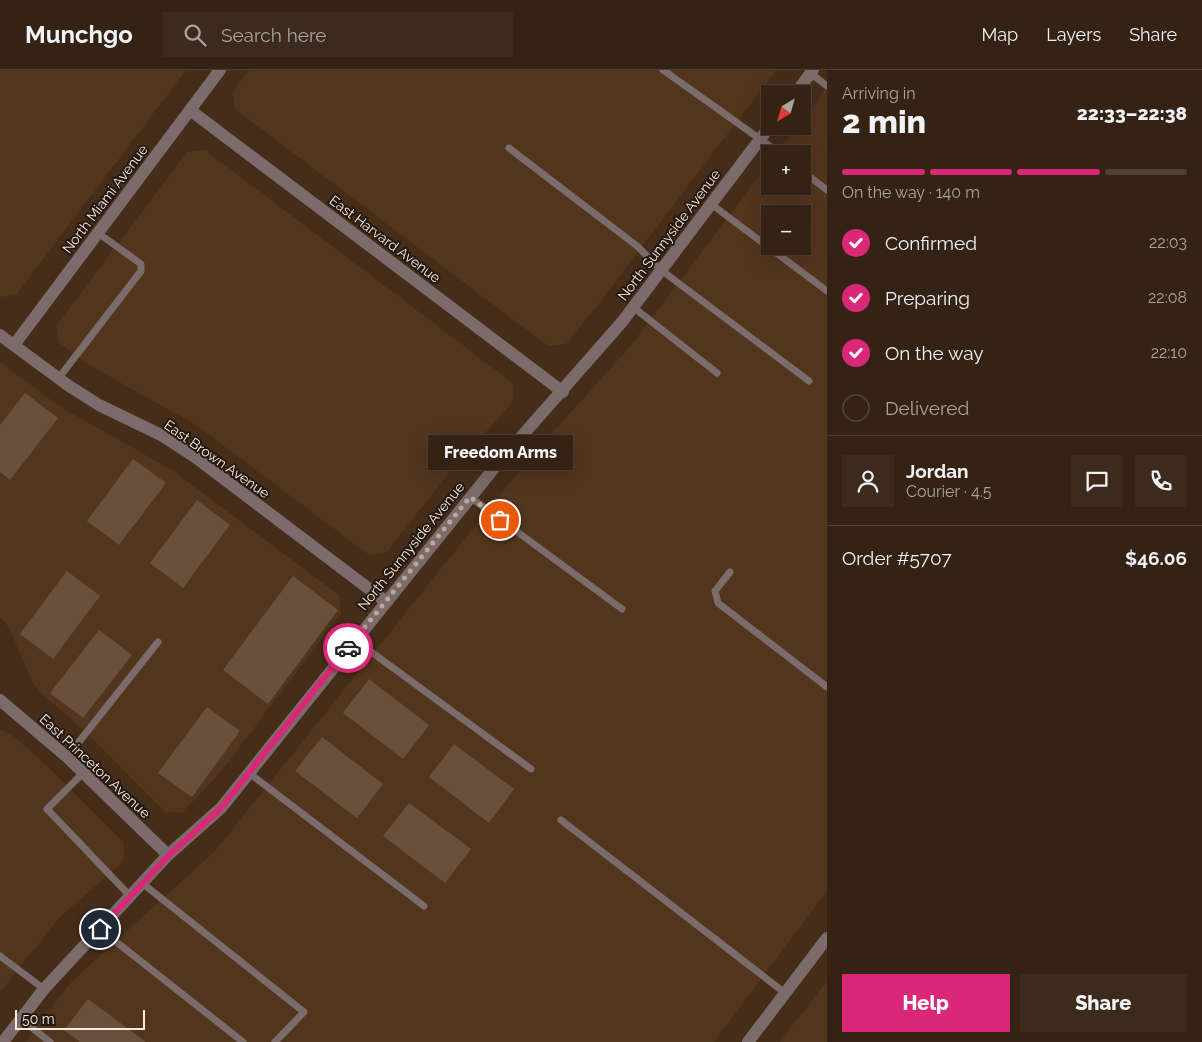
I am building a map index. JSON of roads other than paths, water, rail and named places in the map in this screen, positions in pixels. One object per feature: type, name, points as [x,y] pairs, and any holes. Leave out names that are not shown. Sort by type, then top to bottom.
[{"type":"street","name":"North Miami Avenue","points":[[14,345],[220,70]]},
{"type":"street","points":[[802,85],[812,72]]},
{"type":"street","name":"East Harvard Avenue","points":[[190,110],[563,392]]},
{"type":"street","name":"North Sunnyside Avenue","points":[[3,1037],[21,1019],[44,989],[168,856],[221,808],[470,497],[563,392],[633,307],[764,135]]},
{"type":"street","name":"East Brown Avenue","points":[[0,335],[58,379],[99,405],[161,435],[194,457],[385,601]]},
{"type":"street","name":"East Princeton Avenue","points":[[0,700],[67,757],[168,856]]},
{"type":"street","points":[[748,1042],[827,938]]},
{"type":"lane","points":[[664,70],[734,122],[769,145]]},
{"type":"lane","points":[[812,72],[827,86]]},
{"type":"lane","points":[[509,148],[637,246],[661,270],[809,381]]},
{"type":"lane","points":[[811,178],[827,190]]},
{"type":"lane","points":[[712,204],[827,291]]},
{"type":"lane","points":[[58,379],[141,272],[142,264],[98,233]]},
{"type":"lane","points":[[633,307],[717,373]]},
{"type":"lane","points":[[470,497],[622,609]]},
{"type":"lane","points":[[730,572],[715,591],[718,603],[827,688]]},
{"type":"lane","points":[[355,640],[531,769]]},
{"type":"lane","points":[[67,757],[158,642]]},
{"type":"lane","points":[[83,773],[47,809],[130,896]]},
{"type":"lane","points":[[249,773],[424,906]]},
{"type":"lane","points":[[561,820],[785,993]]},
{"type":"lane","points":[[142,884],[304,1012],[275,1042]]},
{"type":"lane","points":[[100,929],[243,1042]]},
{"type":"lane","points":[[0,956],[44,989]]},
{"type":"lane","points":[[21,1019],[50,1042]]},
{"type":"place","name":"Freedom Arms","points":[[500,520]]}]
